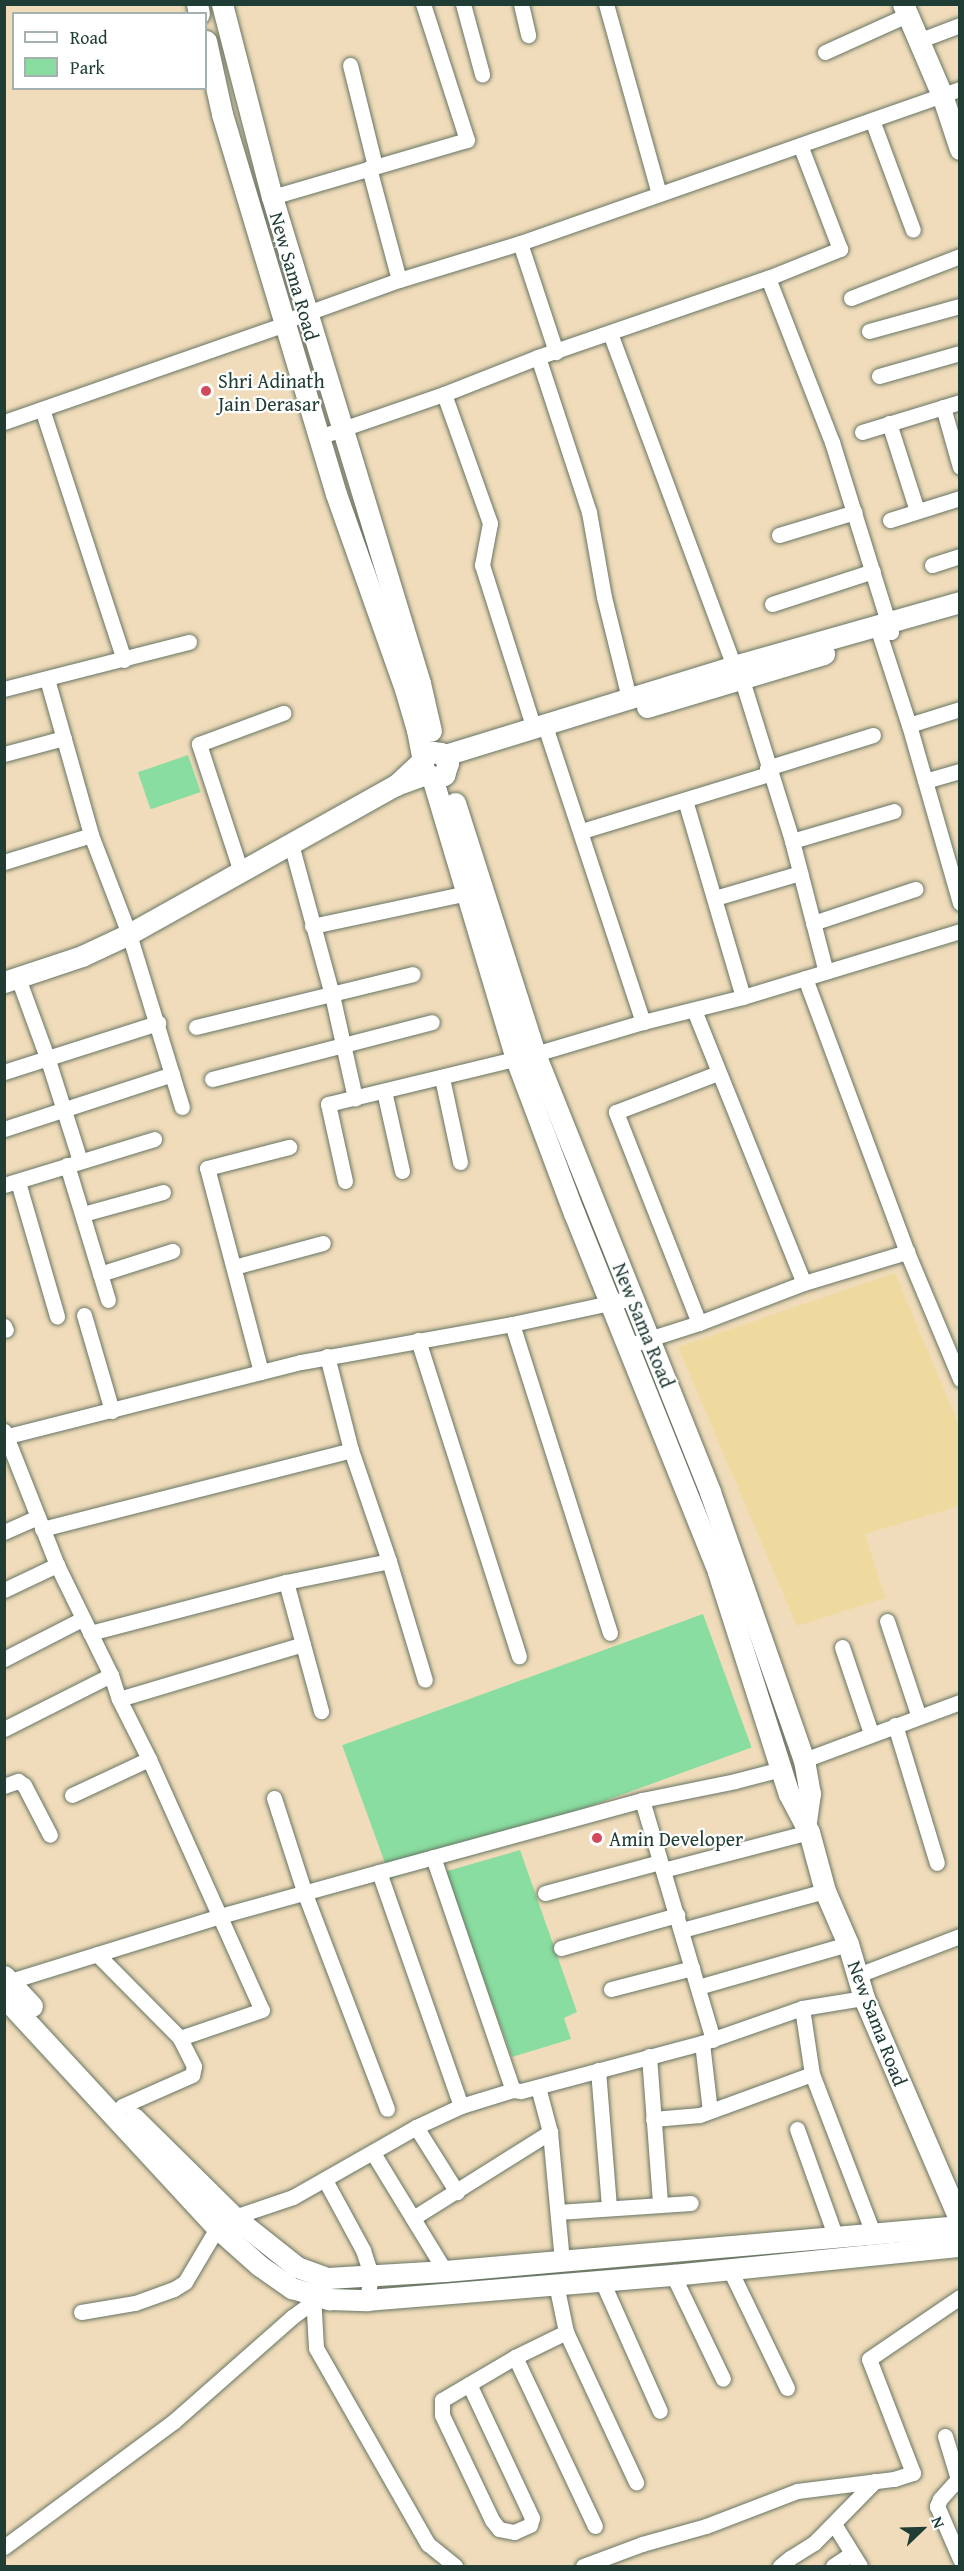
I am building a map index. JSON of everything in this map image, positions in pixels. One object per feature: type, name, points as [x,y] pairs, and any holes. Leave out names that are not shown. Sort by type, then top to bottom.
[{"type":"main road","name":"New Sama Road","points":[[222,4],[272,197],[341,429],[412,686]]},
{"type":"main road","points":[[905,10],[918,41],[951,92],[960,149]]},
{"type":"main road","name":"New Sama Road","points":[[207,46],[222,114],[319,438],[412,686]]},
{"type":"main road","points":[[886,630],[960,602]]},
{"type":"main road","points":[[11,980],[82,956],[129,934],[396,785],[437,766],[543,731],[738,673],[886,630],[960,613]]},
{"type":"main road","points":[[543,731],[629,698],[738,673]]},
{"type":"main road","points":[[412,686],[456,832]]},
{"type":"main road","name":"New Sama Road","points":[[456,832],[467,893],[526,1057],[610,1305],[729,1576],[804,1760],[810,1793],[808,1827]]},
{"type":"main road","name":"New Sama Road","points":[[456,832],[526,1057],[633,1298],[711,1492],[729,1576],[789,1794],[808,1827],[825,1892],[848,1944],[864,1998],[960,2224]]},
{"type":"main road","points":[[6,1984],[122,2106],[226,2223],[260,2266],[292,2288],[313,2298],[367,2300],[730,2270],[960,2246]]},
{"type":"main road","points":[[6,1984],[226,2223],[297,2267],[328,2278],[445,2271],[836,2238],[960,2224]]},
{"type":"main road","points":[[695,2249],[699,2272]]},
{"type":"street","points":[[272,197],[467,140],[423,4]]},
{"type":"street","points":[[463,4],[482,74]]},
{"type":"street","points":[[521,4],[528,35]]},
{"type":"street","points":[[606,4],[659,194]]},
{"type":"street","points":[[825,52],[905,10]]},
{"type":"street","points":[[918,41],[960,26]]},
{"type":"street","points":[[350,65],[399,280]]},
{"type":"street","points":[[4,422],[286,322],[306,312],[399,280],[520,243],[951,92]]},
{"type":"street","points":[[872,120],[913,230]]},
{"type":"street","points":[[319,438],[444,394],[538,357],[768,278],[840,249],[800,145]]},
{"type":"street","points":[[520,243],[556,352]]},
{"type":"street","points":[[851,298],[960,256]]},
{"type":"street","points":[[768,278],[832,442],[855,512],[873,571],[909,725],[960,903]]},
{"type":"street","points":[[869,332],[960,306]]},
{"type":"street","points":[[610,333],[738,673],[792,841],[826,972]]},
{"type":"street","points":[[879,376],[960,353]]},
{"type":"street","points":[[538,357],[589,512],[604,597],[629,698]]},
{"type":"street","points":[[444,394],[490,523],[482,565],[582,831],[643,1022]]},
{"type":"street","points":[[862,432],[960,402]]},
{"type":"street","points":[[943,407],[960,467]]},
{"type":"street","points":[[42,409],[124,660]]},
{"type":"street","points":[[889,423],[917,511]]},
{"type":"street","points":[[890,520],[960,498]]},
{"type":"street","points":[[779,536],[855,512]]},
{"type":"street","points":[[932,565],[960,556]]},
{"type":"street","points":[[772,604],[873,571]]},
{"type":"street","points":[[4,689],[189,642]]},
{"type":"street","points":[[47,679],[91,835],[129,934],[182,1107]]},
{"type":"street","points":[[909,725],[960,710]]},
{"type":"street","points":[[242,872],[199,744],[282,712]]},
{"type":"street","points":[[582,831],[685,800],[873,735]]},
{"type":"street","points":[[4,754],[64,738]]},
{"type":"street","points":[[925,781],[960,771]]},
{"type":"street","points":[[685,800],[742,997]]},
{"type":"street","points":[[792,841],[894,811]]},
{"type":"street","points":[[4,862],[91,835]]},
{"type":"street","points":[[291,844],[332,995],[355,1098]]},
{"type":"street","points":[[715,898],[800,873]]},
{"type":"street","points":[[813,923],[915,889]]},
{"type":"street","points":[[312,926],[467,893]]},
{"type":"street","points":[[345,1181],[328,1104],[526,1057],[643,1022],[742,997],[960,931]]},
{"type":"street","points":[[196,1027],[413,974]]},
{"type":"street","points":[[806,978],[907,1252],[960,1379]]},
{"type":"street","points":[[11,980],[48,1060],[65,1111],[83,1214],[108,1300]]},
{"type":"street","points":[[694,1010],[804,1283]]},
{"type":"street","points":[[212,1080],[432,1022]]},
{"type":"street","points":[[4,1072],[48,1060],[158,1023]]},
{"type":"street","points":[[699,1323],[616,1112],[718,1073]]},
{"type":"street","points":[[4,1129],[65,1111],[172,1074]]},
{"type":"street","points":[[442,1078],[460,1162]]},
{"type":"street","points":[[384,1091],[402,1171]]},
{"type":"street","points":[[57,1316],[11,1184],[154,1139]]},
{"type":"street","points":[[261,1372],[207,1168],[289,1147]]},
{"type":"street","points":[[83,1214],[163,1192]]},
{"type":"street","points":[[234,1267],[323,1243]]},
{"type":"street","points":[[100,1274],[172,1251]]},
{"type":"street","points":[[627,1346],[699,1323],[804,1283],[907,1252]]},
{"type":"street","points":[[180,2038],[262,2010],[149,1759],[119,1699],[111,1675],[57,1565],[5,1435],[112,1411],[327,1356],[512,1324],[610,1305],[633,1298]]},
{"type":"street","points":[[84,1315],[112,1411]]},
{"type":"street","points":[[512,1324],[610,1633]]},
{"type":"street","points":[[418,1340],[519,1656]]},
{"type":"street","points":[[327,1356],[351,1450],[389,1561],[425,1680]]},
{"type":"street","points":[[4,1532],[351,1450]]},
{"type":"street","points":[[90,1633],[286,1582],[389,1561]]},
{"type":"street","points":[[4,1590],[57,1565]]},
{"type":"street","points":[[286,1582],[321,1711]]},
{"type":"street","points":[[4,1659],[82,1619]]},
{"type":"street","points":[[887,1621],[919,1717]]},
{"type":"street","points":[[119,1699],[303,1644]]},
{"type":"street","points":[[842,1647],[871,1733]]},
{"type":"street","points":[[4,1729],[111,1675]]},
{"type":"street","points":[[804,1760],[871,1733],[960,1702]]},
{"type":"street","points":[[896,1725],[937,1863]]},
{"type":"street","points":[[72,1795],[149,1759]]},
{"type":"street","points":[[6,1984],[220,1916],[642,1800],[781,1769]]},
{"type":"street","points":[[4,1786],[18,1781],[24,1785],[50,1836]]},
{"type":"street","points":[[274,1798],[305,1894],[387,2109]]},
{"type":"street","points":[[642,1800],[698,1987],[708,2041],[710,2111]]},
{"type":"street","points":[[545,1893],[662,1866],[808,1827]]},
{"type":"street","points":[[434,1857],[513,2090]]},
{"type":"street","points":[[379,1872],[461,2106]]},
{"type":"street","points":[[682,1930],[825,1892]]},
{"type":"street","points":[[561,1948],[677,1915]]},
{"type":"street","points":[[858,1975],[960,1936]]},
{"type":"street","points":[[698,1987],[848,1944]]},
{"type":"street","points":[[97,1954],[180,2038],[194,2066],[192,2075],[122,2106]]},
{"type":"street","points":[[611,1989],[692,1968]]},
{"type":"street","points":[[81,2312],[135,2303],[174,2289],[184,2282],[226,2223],[293,2197],[416,2127],[461,2106],[513,2090],[521,2091],[708,2041],[802,2008],[864,1998]]},
{"type":"street","points":[[802,2008],[812,2074],[873,2233]]},
{"type":"street","points":[[649,2056],[660,2204]]},
{"type":"street","points":[[598,2070],[609,2207]]},
{"type":"street","points":[[653,2119],[700,2115],[812,2074]]},
{"type":"street","points":[[538,2086],[550,2133],[562,2261]]},
{"type":"street","points":[[416,2127],[457,2192]]},
{"type":"street","points":[[797,2129],[836,2238]]},
{"type":"street","points":[[413,2218],[550,2133]]},
{"type":"street","points":[[373,2152],[445,2271]]},
{"type":"street","points":[[325,2180],[363,2250],[371,2275],[367,2300]]},
{"type":"street","points":[[558,2212],[691,2203]]},
{"type":"street","points":[[730,2270],[787,2388]]},
{"type":"street","points":[[673,2275],[723,2379]]},
{"type":"street","points":[[602,2281],[660,2411]]},
{"type":"street","points":[[556,2284],[566,2332],[636,2482]]},
{"type":"street","points":[[583,2566],[642,2544],[706,2526],[797,2491],[913,2474],[869,2359],[960,2297]]},
{"type":"street","points":[[4,2547],[178,2418],[313,2298]]},
{"type":"street","points":[[313,2298],[316,2348],[428,2544],[455,2566]]},
{"type":"street","points":[[469,2384],[532,2518],[530,2525],[514,2532],[499,2529],[492,2520],[442,2415],[442,2400],[515,2356],[566,2332]]},
{"type":"street","points":[[515,2356],[595,2526]]},
{"type":"street","points":[[945,2436],[958,2479],[940,2499],[937,2506],[960,2559]]},
{"type":"street","points":[[780,2566],[814,2543],[875,2481]]},
{"type":"street","points":[[833,2566],[855,2560],[834,2524]]},
{"type":"green space","points":[[188,755],[201,792],[151,809],[138,772]]},
{"type":"green space","points":[[703,1614],[752,1747],[391,1879],[342,1745]]},
{"type":"green space","points":[[520,1850],[577,2012],[564,2018],[571,2039],[512,2057],[444,1872]]},
{"type":"sand","points":[[895,1273],[959,1425],[959,1506],[865,1534],[885,1598],[797,1626],[678,1347]]},
{"type":"place","name":"Shri Adinath Jain Derasar","points":[[206,391]]},
{"type":"place","name":"Amin Developer","points":[[597,1838]]}]
